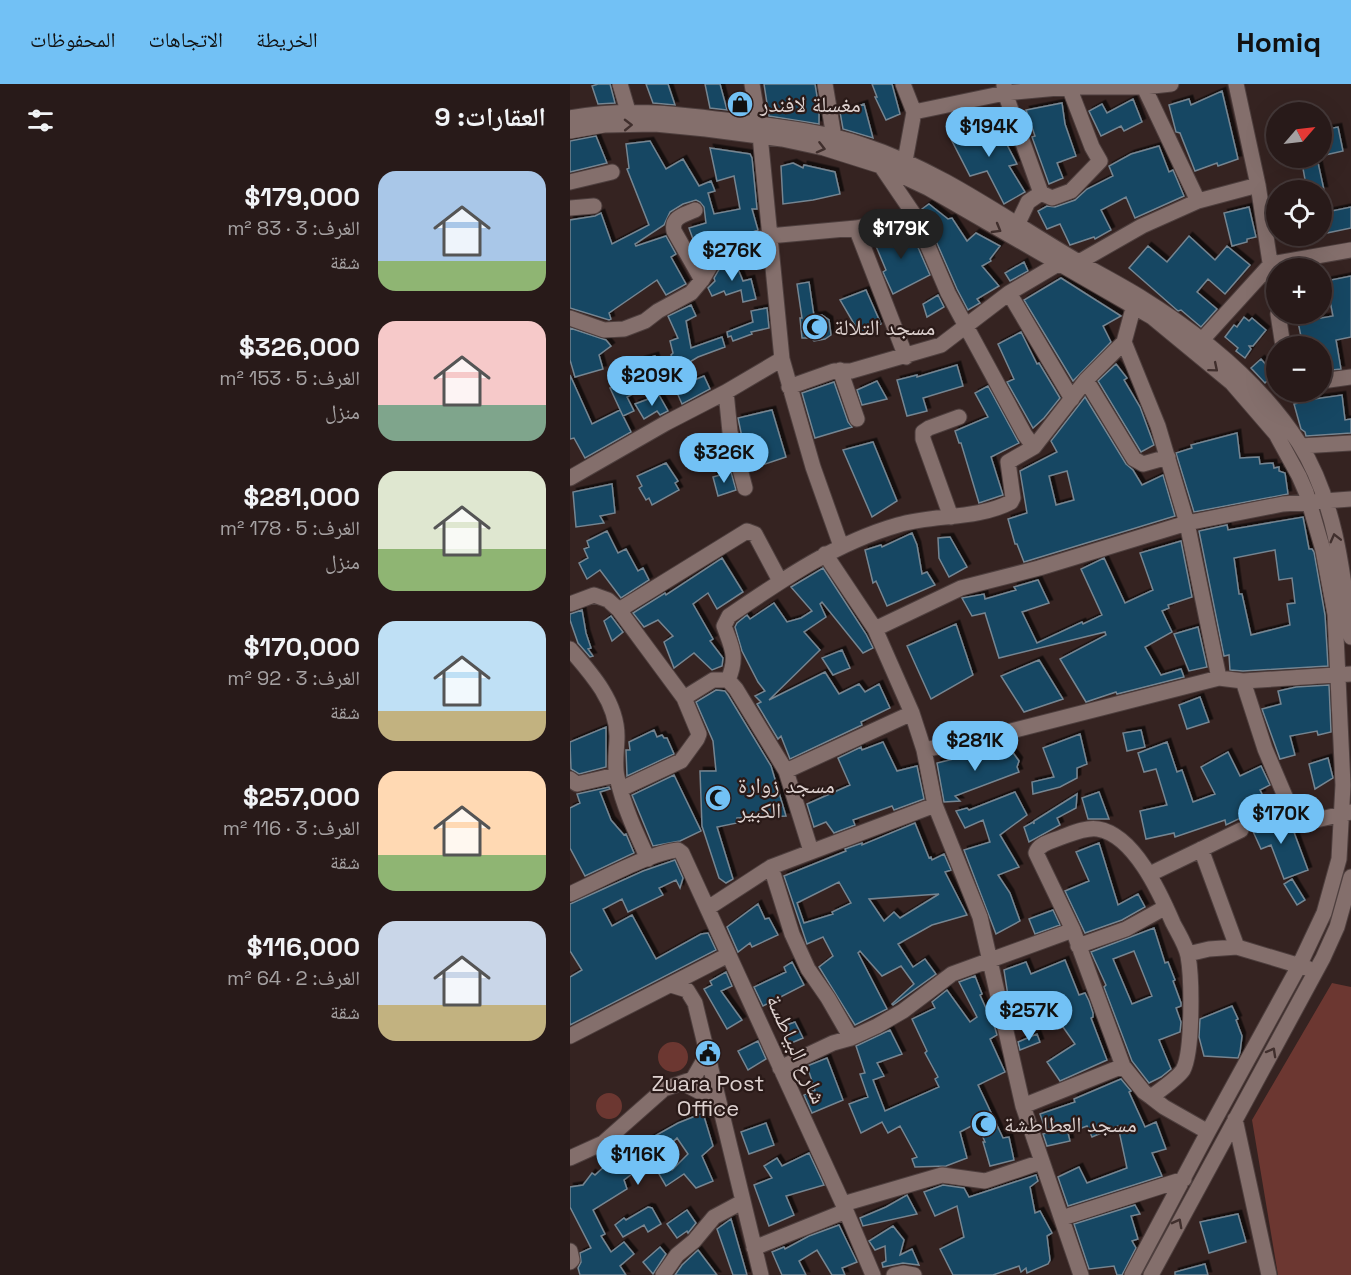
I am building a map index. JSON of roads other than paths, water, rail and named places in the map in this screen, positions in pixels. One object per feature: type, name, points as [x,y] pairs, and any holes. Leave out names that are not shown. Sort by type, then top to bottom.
[{"type":"street","points":[[620,84],[628,111]]},
{"type":"street","points":[[752,84],[759,131],[782,359],[813,467],[841,546]]},
{"type":"street","points":[[825,84],[834,137]]},
{"type":"street","points":[[903,84],[914,112],[905,161]]},
{"type":"street","points":[[914,112],[1005,89],[1144,87],[1170,84]]},
{"type":"street","points":[[1236,84],[1258,185],[1270,258]]},
{"type":"street","points":[[1005,89],[1041,193],[1052,198],[1071,191],[1100,161],[1092,147],[1069,87]]},
{"type":"street","points":[[1144,87],[1198,201]]},
{"type":"street","points":[[570,118],[628,111],[665,113],[759,131],[881,166],[928,188],[1058,264],[1134,305],[1190,347],[1232,383],[1283,445],[1336,538],[1343,572],[1351,637]]},
{"type":"street","points":[[570,130],[604,125],[655,124],[759,131],[791,128],[864,145],[905,161],[939,178],[1142,298],[1266,391]]},
{"type":"street","points":[[881,166],[915,216],[940,277],[1024,435],[1034,447]]},
{"type":"street","points":[[570,182],[612,172]]},
{"type":"street","points":[[1079,262],[1143,226],[1198,201],[1258,185]]},
{"type":"street","points":[[1017,225],[1028,202],[1041,193]]},
{"type":"street","points":[[570,208],[594,206]]},
{"type":"street","points":[[695,210],[675,219],[672,224],[702,280]]},
{"type":"street","points":[[570,318],[604,330],[624,329],[645,321],[691,293],[702,280],[718,252],[737,249],[768,236],[856,228],[915,216]]},
{"type":"street","points":[[856,228],[906,357]]},
{"type":"street","points":[[1305,258],[1351,250]]},
{"type":"street","points":[[789,387],[840,370],[851,371],[906,357],[940,345],[1009,293],[1058,264]]},
{"type":"street","points":[[1201,341],[1266,270]]},
{"type":"street","points":[[1009,293],[1072,399]]},
{"type":"street","points":[[728,680],[734,667],[734,652],[724,626],[725,621],[780,581],[841,546],[904,523],[951,517],[1011,502],[1013,498],[1008,462],[1034,447],[1086,380],[1124,342],[1134,305]]},
{"type":"street","points":[[1124,342],[1158,426],[1187,523],[1219,678]]},
{"type":"street","points":[[570,478],[782,359]]},
{"type":"street","points":[[840,370],[857,419]]},
{"type":"street","points":[[1332,380],[1351,377]]},
{"type":"street","points":[[1086,380],[1134,459],[1143,464],[1168,457]]},
{"type":"street","points":[[726,392],[726,412],[745,488]]},
{"type":"street","points":[[1132,1275],[1299,966],[1324,913],[1339,859],[1347,813],[1345,675],[1314,472],[1275,402]]},
{"type":"street","points":[[951,517],[923,439],[923,432],[959,417]]},
{"type":"street","points":[[1301,446],[1351,444]]},
{"type":"street","points":[[875,629],[961,588],[1028,571],[1187,523],[1283,504],[1351,499]]},
{"type":"street","points":[[619,610],[747,531],[755,534],[780,581]]},
{"type":"street","points":[[825,554],[875,629],[912,713],[924,750],[935,805],[978,909],[1023,1106],[1081,1275]]},
{"type":"street","points":[[570,604],[594,595],[608,600],[619,610],[684,698],[699,734],[698,739],[681,761],[618,782],[577,784],[570,779]]},
{"type":"street","points":[[570,649],[586,667],[610,704],[616,720],[618,782],[648,859],[570,894]]},
{"type":"street","points":[[924,750],[1018,729],[1219,678],[1243,681],[1345,675]]},
{"type":"street","points":[[684,698],[713,680],[728,680]]},
{"type":"street","points":[[728,680],[786,771],[811,851]]},
{"type":"street","points":[[1243,681],[1266,749],[1293,815],[1303,823],[1347,813]]},
{"type":"street","points":[[786,771],[912,713]]},
{"type":"street","points":[[708,908],[771,867],[935,805]]},
{"type":"street","points":[[1152,1097],[1183,1071],[1190,1040],[1191,983],[1188,954],[1150,874],[1116,837],[1099,829],[1086,829],[1037,848],[1036,853],[1073,930],[1124,1066],[1144,1092],[1164,1107],[1208,1131]]},
{"type":"street","points":[[1150,874],[1241,830]]},
{"type":"street","points":[[1201,849],[1237,947]]},
{"type":"street","name":"شارع البياطسة","points":[[648,859],[673,850],[682,853],[845,1208],[873,1275]]},
{"type":"street","points":[[771,867],[792,934],[808,969],[851,1038]]},
{"type":"street","points":[[1156,1272],[1235,1119],[1316,971],[1337,927],[1351,877]]},
{"type":"street","points":[[1078,946],[1126,929],[1166,907]]},
{"type":"street","points":[[780,1068],[833,1043],[851,1038],[877,1026],[903,1011],[951,974],[1073,930]]},
{"type":"street","points":[[1188,954],[1209,949],[1237,947],[1316,971]]},
{"type":"street","points":[[570,1036],[728,955]]},
{"type":"street","points":[[670,985],[687,990],[695,1003],[761,1275]]},
{"type":"street","points":[[570,1158],[603,1143],[664,1089],[689,1082],[698,1074],[708,1053]]},
{"type":"street","points":[[1023,1106],[1124,1066]]},
{"type":"street","points":[[683,1083],[702,1093],[721,1109]]},
{"type":"street","points":[[1235,1119],[1269,1275]]},
{"type":"street","points":[[754,1248],[845,1208],[942,1175],[985,1181],[1041,1162]]},
{"type":"street","points":[[1062,1218],[1184,1179]]},
{"type":"street","points":[[663,1275],[677,1255],[694,1241],[714,1217],[742,1202]]},
{"type":"street","points":[[570,1251],[572,1260],[570,1262]]},
{"type":"street","points":[[894,1275],[903,1273],[914,1275]]},
{"type":"place","name":"مغسلة لافندر","points":[[740,104]]},
{"type":"place","name":"مسجد التلالة","points":[[815,327]]},
{"type":"place","name":"مسجد زوارة الكبير","points":[[718,798]]},
{"type":"place","name":"Zuara Post Office","points":[[708,1053]]},
{"type":"place","name":"مسجد العطاطشة","points":[[984,1124]]}]
